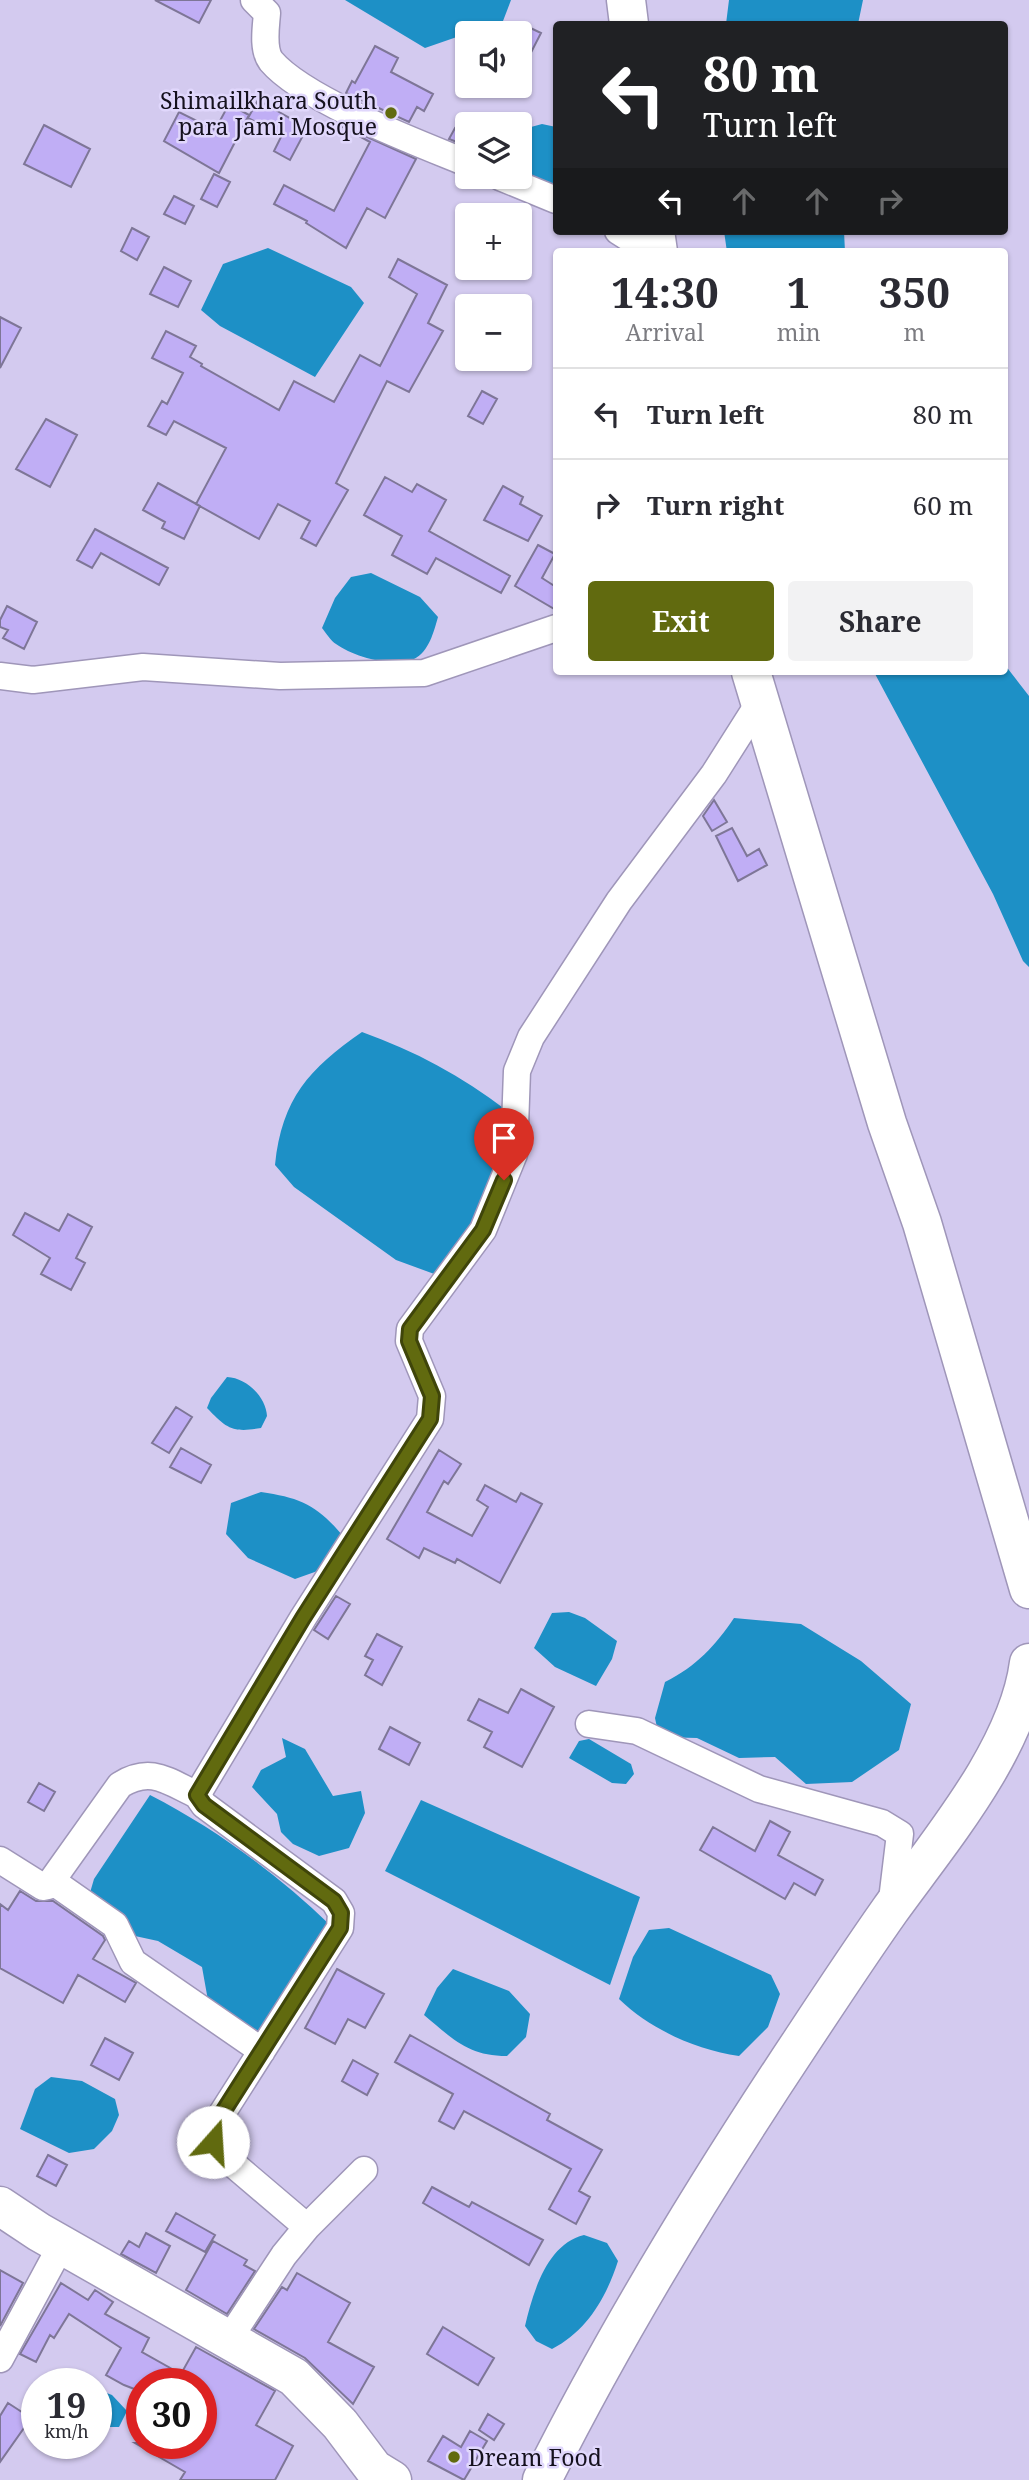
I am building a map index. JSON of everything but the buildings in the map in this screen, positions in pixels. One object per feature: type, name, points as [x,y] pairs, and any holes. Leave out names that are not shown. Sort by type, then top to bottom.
[{"type":"street","points":[[254,0],[267,13],[265,44],[270,60],[311,92],[455,158]]},
{"type":"street","points":[[626,0],[629,21]]},
{"type":"street","points":[[529,189],[553,199]]},
{"type":"street","points":[[624,235],[645,248]]},
{"type":"street","points":[[0,676],[33,680],[143,667],[280,676],[424,673],[553,629]]},
{"type":"street","points":[[755,687],[887,1123],[922,1223],[1029,1589]]},
{"type":"street","points":[[197,1795],[303,1618],[430,1419],[432,1396],[409,1341],[410,1329],[483,1230],[514,1154],[517,1071],[531,1037],[619,901],[713,774],[755,687]]},
{"type":"street","points":[[542,2480],[699,2203],[800,2044],[889,1912],[971,1800],[1017,1712],[1029,1663]]},
{"type":"street","points":[[589,1724],[637,1731],[760,1789],[882,1823],[900,1834],[897,1874],[889,1912]]},
{"type":"street","points":[[0,1860],[43,1887],[52,1881],[120,1785],[138,1774],[156,1776],[197,1795],[204,1805],[334,1901],[341,1913],[340,1928],[214,2126],[213,2142],[220,2153],[307,2227]]},
{"type":"street","points":[[52,1881],[115,1925],[133,1962],[262,2050]]},
{"type":"street","points":[[229,2339],[284,2255],[307,2227],[364,2170]]},
{"type":"street","points":[[0,2206],[294,2377],[340,2424],[374,2469],[392,2480]]},
{"type":"street","points":[[0,2359],[62,2244]]},
{"type":"water","points":[[345,0],[511,0],[503,21],[455,21],[455,38],[425,48]]},
{"type":"water","points":[[729,0],[863,0],[859,21],[726,21]]},
{"type":"water","points":[[542,124],[553,126],[553,190],[532,182],[532,127]]},
{"type":"water","points":[[725,235],[844,235],[845,248],[726,248]]},
{"type":"water","points":[[268,248],[351,287],[364,303],[315,377],[220,326],[201,310],[223,264]]},
{"type":"water","points":[[371,573],[420,597],[438,617],[427,646],[414,659],[385,662],[363,657],[336,644],[322,628],[335,598],[351,577]]},
{"type":"water","points":[[1008,669],[1029,696],[1029,967],[1023,961],[993,894],[876,675],[1008,675]]},
{"type":"water","points":[[362,1032],[437,1065],[506,1110],[504,1174],[473,1233],[437,1275],[396,1260],[294,1187],[275,1165],[284,1121],[301,1087],[327,1059]]},
{"type":"water","points":[[227,1377],[248,1385],[263,1402],[267,1416],[261,1428],[231,1428],[207,1408]]},
{"type":"water","points":[[261,1492],[298,1500],[325,1517],[343,1536],[326,1568],[295,1579],[248,1558],[226,1534],[231,1503]]},
{"type":"water","points":[[569,1612],[585,1618],[617,1641],[612,1659],[596,1686],[555,1667],[534,1648],[552,1613]]},
{"type":"water","points":[[734,1618],[801,1624],[861,1661],[911,1704],[899,1750],[852,1782],[806,1784],[775,1757],[739,1758],[697,1738],[659,1737],[655,1718],[665,1682],[687,1669],[704,1654]]},
{"type":"water","points":[[282,1738],[305,1749],[333,1796],[361,1791],[365,1813],[349,1848],[319,1856],[293,1844],[281,1832],[277,1814],[252,1787],[261,1770],[286,1757]]},
{"type":"water","points":[[589,1739],[631,1764],[634,1774],[626,1784],[612,1783],[569,1758],[579,1741]]},
{"type":"water","points":[[150,1795],[198,1822],[244,1853],[330,1925],[263,2040],[209,2006],[202,1967],[158,1941],[135,1936],[87,1903],[94,1879]]},
{"type":"water","points":[[421,1800],[640,1897],[610,1985],[385,1871]]},
{"type":"water","points":[[669,1928],[771,1975],[780,1994],[768,2027],[739,2056],[706,2049],[659,2029],[619,1999],[633,1957],[649,1930]]},
{"type":"water","points":[[453,1969],[509,1991],[530,2014],[526,2037],[507,2056],[471,2049],[453,2039],[424,2015],[437,1988]]},
{"type":"water","points":[[51,2077],[82,2081],[115,2099],[119,2115],[112,2131],[94,2149],[69,2153],[20,2129],[35,2089]]},
{"type":"water","points":[[584,2235],[607,2243],[618,2261],[608,2288],[594,2312],[575,2333],[552,2349],[536,2341],[525,2326],[528,2313],[537,2285],[551,2259],[571,2240]]},
{"type":"water","points":[[112,2395],[126,2410],[119,2427],[112,2427]]},
{"type":"place","name":"Shimailkhara South para Jami Mosque","points":[[391,113]]},
{"type":"place","name":"Dream Food","points":[[454,2457]]},
{"type":"route","points":[[213,2142],[214,2126],[340,1928],[341,1913],[334,1901],[204,1805],[197,1795],[303,1618],[430,1419],[432,1396],[409,1341],[410,1329],[483,1230],[504,1180]]}]
